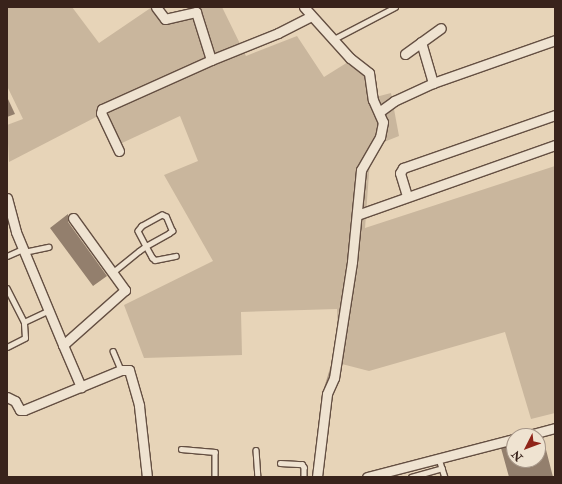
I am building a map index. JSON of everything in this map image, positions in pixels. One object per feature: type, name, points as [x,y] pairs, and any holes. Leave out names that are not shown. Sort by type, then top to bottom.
[{"type":"street","points":[[156,7],[165,19],[196,12],[211,60]]},
{"type":"street","points":[[304,7],[311,16],[335,38],[369,74],[373,100],[382,111],[382,132],[362,170],[361,213],[334,378],[328,394],[317,477]]},
{"type":"street","points":[[119,151],[101,113],[102,109],[211,60],[278,33],[311,16]]},
{"type":"street","points":[[405,54],[441,28]]},
{"type":"street","points":[[382,111],[394,101],[433,83],[555,40]]},
{"type":"street","points":[[421,42],[433,83]]},
{"type":"street","points":[[407,196],[400,173],[403,168],[555,115]]},
{"type":"street","points":[[361,213],[555,145]]},
{"type":"street","points":[[7,198],[10,218],[81,387]]},
{"type":"street","points":[[63,345],[125,290],[73,218]]},
{"type":"street","points":[[7,397],[15,401],[20,410],[24,410],[121,370],[129,370],[136,388],[147,477]]},
{"type":"street","points":[[367,477],[506,441]]},
{"type":"lane","points":[[335,38],[395,7]]},
{"type":"lane","points":[[113,272],[146,246],[172,231],[164,215],[139,229],[146,246],[154,260],[176,256]]},
{"type":"lane","points":[[7,256],[24,250],[48,247]]},
{"type":"lane","points":[[7,288],[24,322],[25,338],[7,347]]},
{"type":"lane","points":[[24,322],[48,311]]},
{"type":"lane","points":[[113,351],[121,370]]},
{"type":"lane","points":[[181,449],[207,449],[214,452],[215,477]]},
{"type":"lane","points":[[256,450],[258,477]]},
{"type":"lane","points":[[439,458],[445,477]]},
{"type":"lane","points":[[280,463],[302,464],[304,467],[304,477]]},
{"type":"lane","points":[[411,477],[442,468]]},
{"type":"shaded area","points":[[7,7],[72,7],[99,43],[152,7],[158,7],[174,22],[204,7],[222,7],[246,56],[297,36],[324,77],[356,57],[366,76],[372,98],[391,93],[399,136],[379,144],[370,160],[365,228],[555,166],[555,413],[531,419],[505,332],[369,371],[338,363],[337,309],[241,312],[242,355],[144,358],[124,305],[213,261],[164,175],[198,161],[180,116],[122,143],[96,117],[9,162],[7,125],[23,119],[7,86]]},
{"type":"building","points":[[7,97],[15,114],[7,117]]},
{"type":"building","points":[[68,214],[68,222],[107,276],[93,286],[50,228]]},
{"type":"building","points":[[506,447],[506,466],[501,448]]},
{"type":"building","points":[[546,450],[553,477],[509,477],[507,468],[546,468]]},
{"type":"waterway","points":[[359,60],[373,71],[372,74]]},
{"type":"waterway","points":[[376,96],[381,108]]},
{"type":"waterway","points":[[325,388],[331,368]]}]
